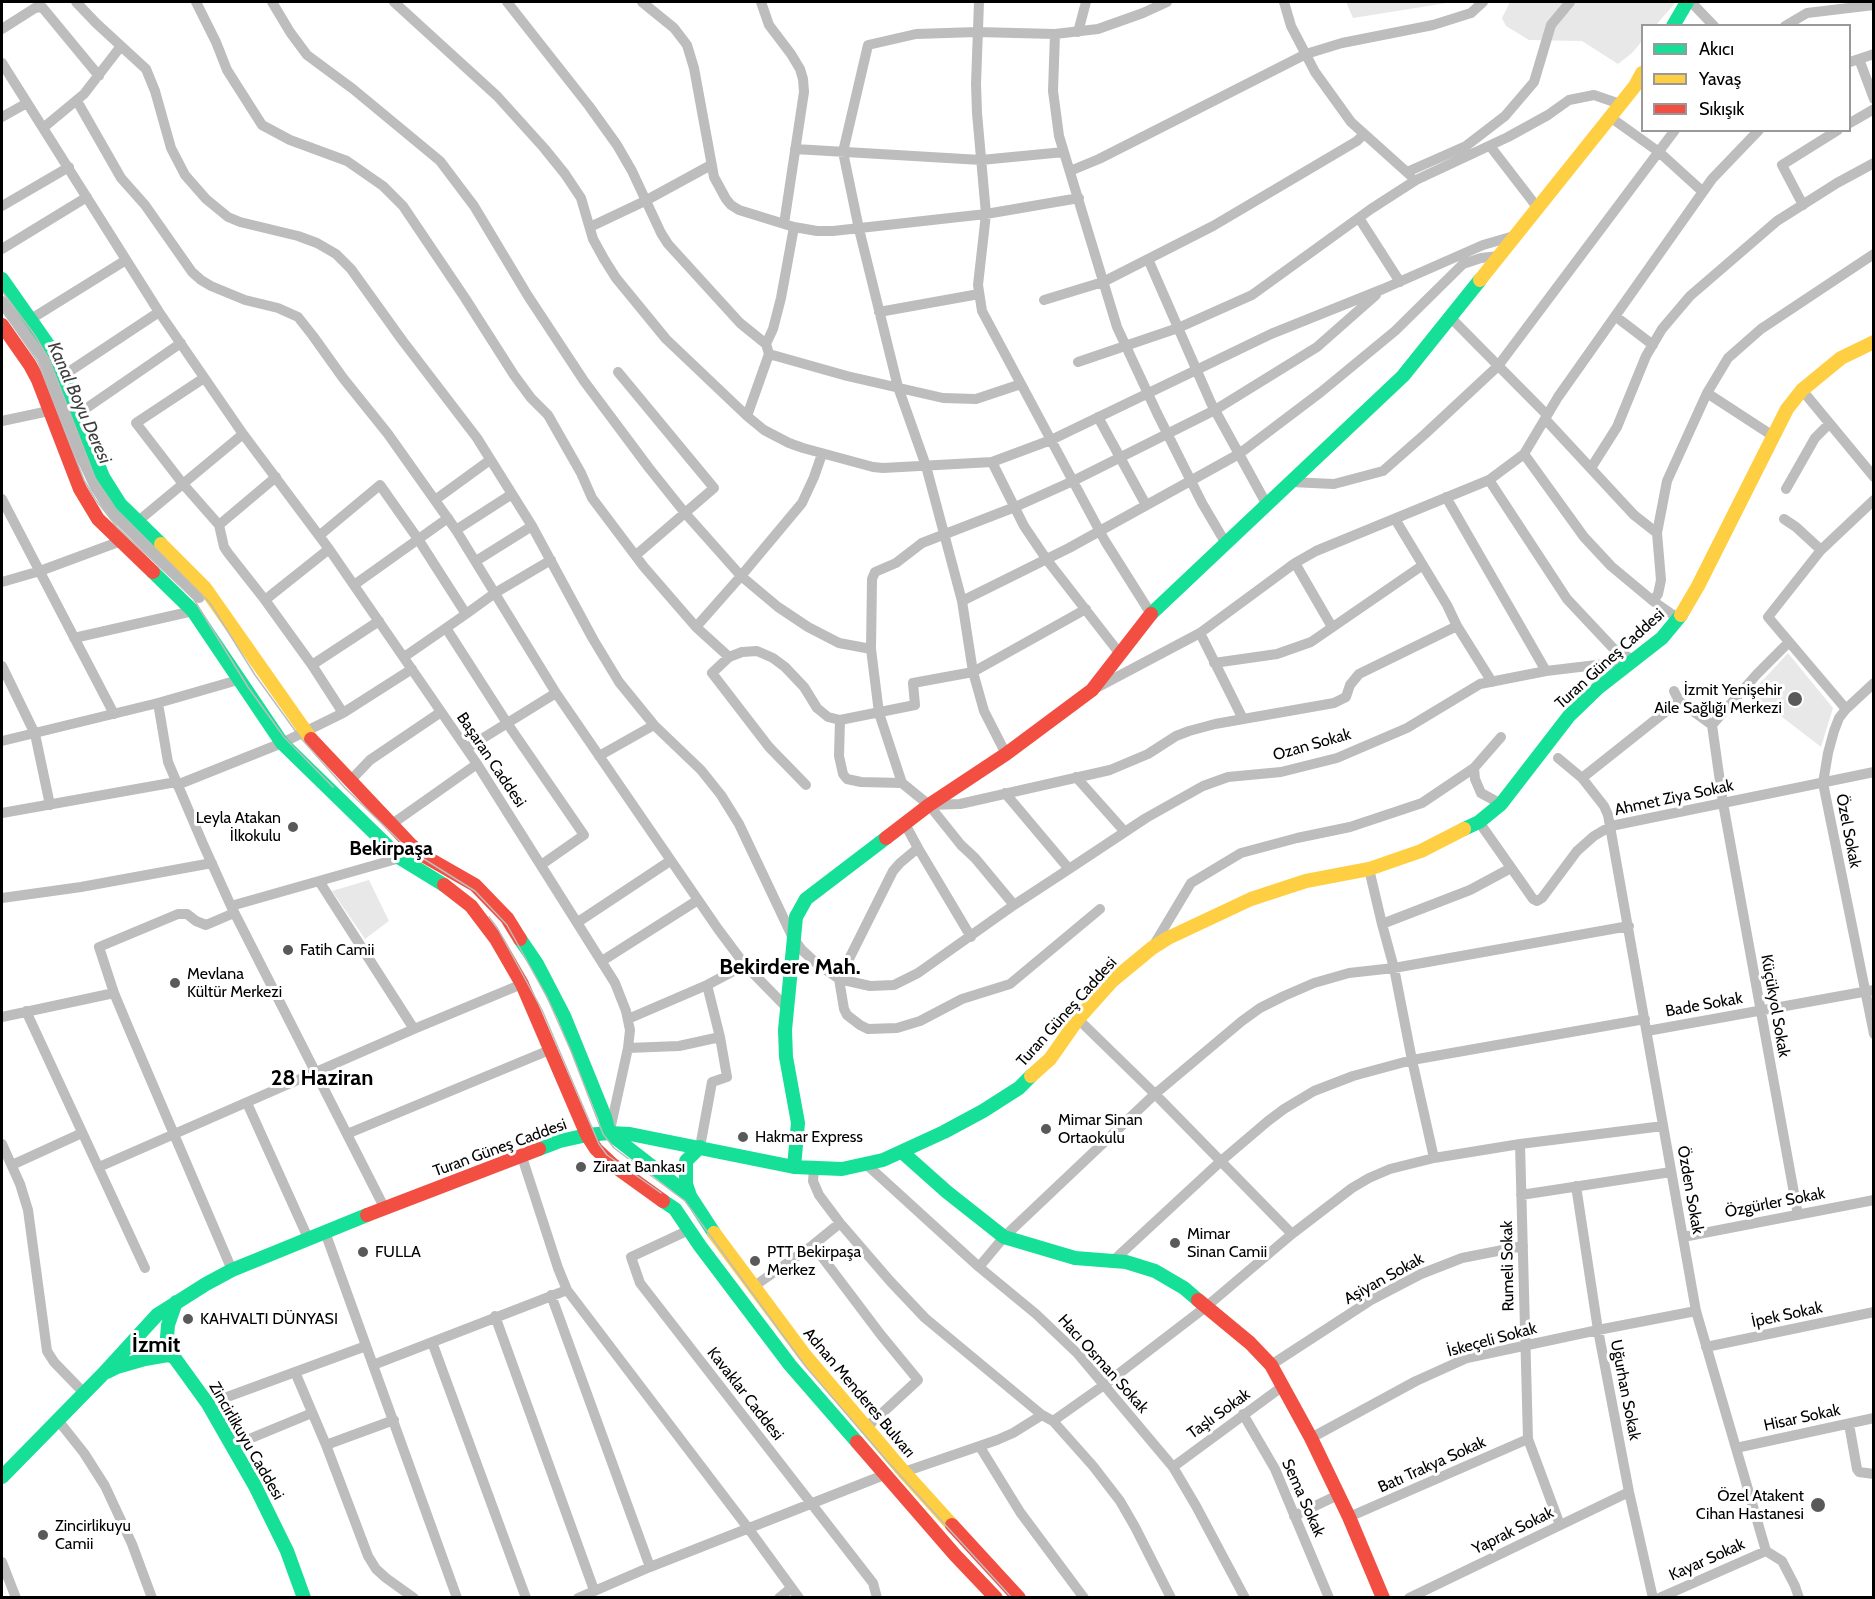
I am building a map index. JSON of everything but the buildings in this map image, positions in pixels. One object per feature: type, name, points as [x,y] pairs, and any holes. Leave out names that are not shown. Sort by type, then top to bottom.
[{"type":"main road","points":[[1674,24],[1690,2]]},
{"type":"main road","points":[[794,1167],[798,1123],[785,1045],[796,917],[806,899],[929,805],[1006,754],[1092,690],[1151,614],[1403,376],[1610,117],[1641,74]]},
{"type":"main road","points":[[2,279],[56,356],[103,477],[120,504],[205,588],[305,733],[411,845],[426,857],[483,892],[507,918],[537,964],[564,1016],[605,1117],[609,1133]]},
{"type":"main road","name":"Adnan Menderes Bulvarı","points":[[2,327],[30,365],[38,380],[69,464],[88,504],[98,519],[193,611],[282,744],[400,858],[444,885],[471,906],[496,939],[522,984],[552,1049],[587,1135],[602,1156],[675,1209],[688,1230],[790,1365],[884,1475],[996,1598]]},
{"type":"main road","name":"Turan Güneş Caddesi","points":[[2,1477],[157,1315],[232,1270],[308,1238],[560,1141],[587,1135],[630,1134],[814,1169],[842,1169],[902,1152],[983,1111],[1019,1088],[1050,1059],[1078,1019],[1112,981],[1152,948],[1192,925],[1251,899],[1306,881],[1368,869],[1421,851],[1479,822],[1501,804],[1569,716],[1598,688],[1662,638],[1679,619],[1698,586],[1787,409],[1802,390],[1841,358],[1874,342]]},
{"type":"main road","name":"Adnan Menderes Bulvarı","points":[[609,1133],[690,1196],[715,1235],[804,1354],[904,1472],[1019,1598]]},
{"type":"main road","points":[[675,1209],[690,1196],[686,1184],[686,1161],[700,1147]]},
{"type":"main road","points":[[902,1152],[947,1192],[1004,1237],[1075,1258],[1114,1260],[1139,1265],[1171,1279],[1250,1343],[1271,1365],[1311,1438],[1349,1518],[1383,1598]]},
{"type":"main road","name":"Zincirlikuyu Caddesi","points":[[176,1302],[167,1332],[174,1358],[208,1404],[270,1516],[304,1598]]},
{"type":"main road","points":[[103,1374],[117,1367],[145,1359],[168,1355],[174,1358]]},
{"type":"main road","points":[[884,1475],[904,1472]]},
{"type":"street","points":[[76,2],[149,73],[171,148],[192,185],[206,199],[228,217],[240,222],[317,243],[336,254],[359,280],[472,431],[532,526],[605,661],[654,724],[701,770],[721,795],[738,824],[793,938],[802,950],[839,979]]},
{"type":"street","points":[[196,2],[227,70],[262,125],[290,140],[347,161],[382,186],[403,206],[514,375],[531,398],[548,415],[581,472],[592,498],[696,627],[729,657]]},
{"type":"street","points":[[272,2],[307,56],[353,89],[440,161],[474,206],[528,296],[584,381],[685,513],[741,576],[778,607],[808,627],[839,643],[871,650]]},
{"type":"street","points":[[394,2],[497,96],[565,174],[581,198],[597,247],[616,278],[662,335],[747,416],[777,437],[822,454],[873,467],[992,462],[1051,440],[1271,334],[1400,282],[1483,245],[1514,236]]},
{"type":"street","points":[[507,2],[589,106],[627,161],[660,233],[679,257],[767,349],[847,376],[943,398],[976,399],[1021,384]]},
{"type":"street","points":[[642,2],[674,28],[687,45],[694,68],[711,165],[717,186],[731,205],[752,215],[817,231],[859,229],[987,214],[1079,198]]},
{"type":"street","points":[[747,416],[781,298],[795,149],[804,92],[800,69],[769,25],[761,2]]},
{"type":"street","points":[[979,2],[977,113],[987,214],[978,285],[982,311],[1099,530],[1151,614]]},
{"type":"street","points":[[1078,32],[1086,2]]},
{"type":"street","points":[[1006,754],[984,711],[974,672],[962,601],[926,466],[898,387],[859,229],[843,152],[868,45],[916,34],[1078,32],[1098,29],[1167,2]]},
{"type":"street","points":[[1284,2],[1292,26],[1315,72],[1351,122],[1416,180]]},
{"type":"street","points":[[1070,171],[1099,159],[1306,54],[1342,43],[1433,26],[1471,13],[1483,2]]},
{"type":"street","points":[[1407,172],[1466,146],[1505,116],[1534,82],[1551,25],[1570,2]]},
{"type":"street","points":[[1690,2],[1712,24]]},
{"type":"street","points":[[1788,24],[1807,13],[1874,5]]},
{"type":"street","points":[[2,29],[35,8],[42,8],[99,76]]},
{"type":"street","points":[[1054,34],[1053,91],[1059,136],[1117,327],[1191,481],[1225,542]]},
{"type":"street","points":[[43,128],[77,101],[121,46]]},
{"type":"street","points":[[1874,54],[1854,60],[1874,99]]},
{"type":"street","name":"Başaran Caddesi","points":[[2,63],[159,312],[243,434],[320,535],[467,748],[602,961],[622,999],[630,1030],[609,1133]]},
{"type":"street","points":[[1078,362],[1178,328],[1252,295],[1416,180],[1490,146],[1548,115],[1569,100],[1594,95],[1620,104]]},
{"type":"street","points":[[77,101],[121,178],[145,205],[192,272],[211,286],[298,317],[388,434],[448,518],[556,693],[670,861],[745,964],[787,1008]]},
{"type":"street","points":[[2,117],[27,103]]},
{"type":"street","points":[[1851,122],[1874,109]]},
{"type":"street","points":[[1610,117],[1659,152],[1703,192]]},
{"type":"street","points":[[1291,482],[1334,484],[1383,471],[1498,366],[1674,132]]},
{"type":"street","points":[[1092,690],[1200,633],[1294,563],[1316,551],[1489,480],[1524,454],[1546,417],[1615,316],[1712,179],[1757,132]]},
{"type":"street","points":[[1803,205],[1782,165],[1835,132]]},
{"type":"street","points":[[1044,300],[1103,282],[1148,260],[1213,226],[1357,141],[1364,134]]},
{"type":"street","points":[[1490,146],[1537,207]]},
{"type":"street","points":[[795,149],[981,160],[1064,152]]},
{"type":"street","points":[[1591,468],[1617,427],[1629,395],[1662,329],[1690,296],[1777,221],[1837,183],[1874,163]]},
{"type":"street","points":[[590,227],[645,201],[711,165]]},
{"type":"street","points":[[2,206],[69,167]]},
{"type":"street","points":[[2,249],[87,197]]},
{"type":"street","points":[[1359,218],[1400,282]]},
{"type":"street","points":[[1653,601],[1658,594],[1661,580],[1658,533],[1667,481],[1707,393],[1728,358],[1761,329],[1874,254]]},
{"type":"street","points":[[962,601],[1047,560],[1239,454],[1321,392],[1395,331],[1462,264],[1498,256]]},
{"type":"street","points":[[31,319],[126,260]]},
{"type":"street","points":[[1148,260],[1215,410],[1267,505]]},
{"type":"street","points":[[1014,904],[929,805],[902,783],[879,713],[871,650],[875,572],[896,563],[922,543],[1015,507],[1073,481],[1215,410],[1317,347],[1383,289]]},
{"type":"street","points":[[879,312],[979,294]]},
{"type":"street","points":[[64,375],[159,312]]},
{"type":"street","points":[[1615,316],[1653,345]]},
{"type":"street","points":[[1451,318],[1546,417],[1634,515],[1658,533]]},
{"type":"street","points":[[78,414],[181,343]]},
{"type":"street","points":[[618,372],[714,488],[636,555]]},
{"type":"street","points":[[204,378],[135,423],[219,525],[224,547],[312,665],[343,713]]},
{"type":"street","points":[[1802,390],[1874,477]]},
{"type":"street","points":[[1707,393],[1773,436]]},
{"type":"street","points":[[2,421],[49,411]]},
{"type":"street","points":[[1098,417],[1146,505]]},
{"type":"street","points":[[1786,489],[1815,438],[1829,424]]},
{"type":"street","points":[[137,522],[243,434]]},
{"type":"street","points":[[696,627],[802,503],[822,454]]},
{"type":"street","points":[[1524,454],[1584,537],[1611,566],[1679,619]]},
{"type":"street","points":[[435,500],[490,460]]},
{"type":"street","points":[[992,462],[1024,526],[1047,560],[1120,654]]},
{"type":"street","points":[[219,525],[276,477]]},
{"type":"street","points":[[1489,480],[1567,599],[1613,648],[1635,661]]},
{"type":"street","points":[[320,535],[380,485],[466,614]]},
{"type":"street","points":[[456,530],[512,494]]},
{"type":"street","points":[[1446,496],[1546,671]]},
{"type":"street","points":[[2,499],[114,714]]},
{"type":"street","points":[[1846,709],[1768,616],[1821,550],[1874,500]]},
{"type":"street","points":[[354,585],[448,518]]},
{"type":"street","points":[[1395,519],[1492,682]]},
{"type":"street","points":[[1784,519],[1821,550]]},
{"type":"street","points":[[476,561],[532,526]]},
{"type":"street","points":[[2,582],[40,571],[121,541]]},
{"type":"street","points":[[265,600],[329,549]]},
{"type":"street","points":[[404,657],[495,593],[551,560]]},
{"type":"street","points":[[1294,563],[1332,627]]},
{"type":"street","points":[[1214,663],[1277,654],[1311,642],[1423,565]]},
{"type":"street","points":[[806,785],[769,747],[712,674],[729,657],[742,652],[757,651],[773,658],[804,687],[817,708],[828,717],[840,720],[915,705],[913,683],[974,672],[1086,609]]},
{"type":"street","points":[[74,638],[193,611]]},
{"type":"street","points":[[312,665],[379,621]]},
{"type":"street","points":[[929,805],[960,804],[1122,766],[1189,731],[1243,719],[1303,710],[1342,700],[1359,674],[1457,626]]},
{"type":"street","points":[[446,628],[507,723],[584,835],[541,865]]},
{"type":"street","points":[[1200,633],[1243,719]]},
{"type":"street","points":[[1582,778],[1676,696],[1713,725],[1757,674],[1789,642]]},
{"type":"street","name":"Ozan Sokak","points":[[839,979],[870,986],[894,985],[909,979],[1014,904],[1146,818],[1203,786],[1228,777],[1281,772],[1337,758],[1407,728],[1480,684],[1546,671],[1635,661]]},
{"type":"street","points":[[2,666],[35,734],[50,805]]},
{"type":"street","points":[[2,813],[176,784],[305,733],[343,713],[412,669]]},
{"type":"street","points":[[2,741],[158,704],[238,680]]},
{"type":"street","name":"Özel Sokak","points":[[1874,683],[1846,709],[1834,731],[1823,783],[1869,991],[1874,1034]]},
{"type":"street","points":[[467,748],[556,693]]},
{"type":"street","points":[[158,704],[166,755],[176,784],[233,910],[385,1209]]},
{"type":"street","points":[[350,781],[370,760],[441,712]]},
{"type":"street","points":[[840,720],[839,756],[843,774],[847,779],[861,783],[902,783]]},
{"type":"street","points":[[599,756],[654,724]]},
{"type":"street","name":"Küçükyol Sokak","points":[[1713,725],[1723,803],[1797,1215]]},
{"type":"street","points":[[1152,948],[1191,883],[1241,853],[1350,827],[1422,803],[1474,768],[1501,737]]},
{"type":"street","name":"Özden Sokak","points":[[1558,758],[1582,778],[1604,806],[1611,826],[1696,1311],[1766,1551]]},
{"type":"street","points":[[392,824],[477,764]]},
{"type":"street","points":[[1474,768],[1475,779],[1481,793],[1501,804]]},
{"type":"street","name":"Ahmet Ziya Sokak","points":[[1479,822],[1533,899],[1540,900],[1577,852],[1593,837],[1611,826],[1874,772]]},
{"type":"street","points":[[1076,777],[1125,832]]},
{"type":"street","points":[[1005,793],[1069,869]]},
{"type":"street","points":[[905,824],[970,937]]},
{"type":"street","points":[[918,848],[893,871],[839,979],[844,1009],[860,1025],[876,1030],[897,1028],[920,1021],[962,999],[1010,984],[1100,909]]},
{"type":"street","points":[[232,1270],[114,993],[99,947],[178,914],[187,914],[207,925],[233,910],[318,881],[400,858]]},
{"type":"street","points":[[578,922],[670,861]]},
{"type":"street","points":[[2,898],[81,887],[212,863]]},
{"type":"street","points":[[1382,924],[1470,890],[1511,868]]},
{"type":"street","points":[[1368,869],[1394,968],[1434,1158]]},
{"type":"street","points":[[318,881],[414,1029]]},
{"type":"street","points":[[602,961],[698,900]]},
{"type":"street","points":[[979,1267],[1004,1237],[1155,1094],[1260,1008],[1333,976],[1394,968],[1629,926]]},
{"type":"street","points":[[628,1020],[706,985],[745,964]]},
{"type":"street","points":[[99,1167],[522,984]]},
{"type":"street","points":[[700,1147],[712,1082],[727,1077],[720,1037],[706,985]]},
{"type":"street","name":"Bade Sokak","points":[[1647,1031],[1869,991]]},
{"type":"street","points":[[2,1017],[114,993]]},
{"type":"street","points":[[26,1011],[144,1268]]},
{"type":"street","points":[[1078,1019],[1292,1234]]},
{"type":"street","points":[[1114,1260],[1221,1161],[1284,1109],[1314,1091],[1353,1076],[1412,1060],[1645,1019]]},
{"type":"street","points":[[628,1048],[679,1046],[720,1037]]},
{"type":"street","points":[[347,1134],[552,1049]]},
{"type":"street","points":[[248,1103],[308,1238]]},
{"type":"street","points":[[1053,1421],[1207,1306],[1292,1234],[1352,1188],[1369,1178],[1390,1169],[1434,1158],[1520,1144],[1663,1126]]},
{"type":"street","points":[[12,1165],[82,1132]]},
{"type":"street","points":[[2,1144],[20,1184],[28,1210],[47,1351],[54,1362],[84,1393]]},
{"type":"street","name":"Rumeli Sokak","points":[[1520,1144],[1528,1439],[1560,1525]]},
{"type":"street","points":[[522,1156],[567,1290],[799,1598]]},
{"type":"street","name":"Hacı Osman Sokak","points":[[866,1164],[1078,1354],[1173,1467],[1245,1598]]},
{"type":"street","points":[[814,1169],[812,1176],[815,1187],[840,1223],[890,1281],[925,1318],[1042,1415],[1053,1421],[1093,1466],[1120,1501],[1136,1527],[1172,1598]]},
{"type":"street","points":[[1521,1195],[1671,1172]]},
{"type":"street","name":"Uğurhan Sokak","points":[[1576,1186],[1598,1330],[1629,1492],[1653,1598]]},
{"type":"street","name":"Özgürler Sokak","points":[[1683,1237],[1874,1200]]},
{"type":"street","points":[[753,1287],[840,1223]]},
{"type":"street","name":"Kavaklar Caddesi","points":[[688,1230],[631,1257],[640,1283],[873,1583],[877,1598]]},
{"type":"street","points":[[325,1232],[457,1598]]},
{"type":"street","points":[[813,1245],[918,1380],[867,1427]]},
{"type":"street","name":"Aşiyan Sokak","points":[[1271,1365],[1371,1300],[1420,1274],[1462,1258],[1522,1246]]},
{"type":"street","points":[[373,1365],[567,1290]]},
{"type":"street","points":[[551,1295],[650,1567]]},
{"type":"street","name":"İskeçeli Sokak","points":[[1311,1438],[1416,1381],[1479,1355],[1696,1311]]},
{"type":"street","name":"İpek Sokak","points":[[1706,1347],[1874,1312]]},
{"type":"street","points":[[495,1317],[594,1590]]},
{"type":"street","points":[[432,1342],[526,1598]]},
{"type":"street","points":[[208,1404],[366,1346]]},
{"type":"street","points":[[295,1372],[326,1445],[368,1556],[376,1569],[414,1598]]},
{"type":"street","name":"Taşlı Sokak","points":[[1173,1467],[1283,1386]]},
{"type":"street","points":[[232,1446],[312,1413]]},
{"type":"street","name":"Sema Sokak","points":[[1243,1414],[1275,1469],[1329,1598]]},
{"type":"street","points":[[904,1472],[980,1447],[1013,1433],[1042,1415]]},
{"type":"street","name":"Hisar Sokak","points":[[1736,1448],[1874,1418]]},
{"type":"street","points":[[57,1419],[84,1453],[105,1486],[132,1544],[152,1598]]},
{"type":"street","points":[[326,1445],[394,1420]]},
{"type":"street","points":[[1849,1424],[1857,1469],[1860,1472],[1874,1474]]},
{"type":"street","name":"Batı Trakya Sokak","points":[[1349,1518],[1528,1439]]},
{"type":"street","points":[[980,1447],[1020,1512],[1084,1598]]},
{"type":"street","points":[[578,1598],[650,1567],[884,1475]]},
{"type":"street","name":"Yaprak Sokak","points":[[1409,1598],[1629,1492]]},
{"type":"street","points":[[1294,1516],[1338,1495]]},
{"type":"street","points":[[1766,1551],[1782,1561],[1795,1586],[1798,1598]]},
{"type":"street","name":"Kayar Sokak","points":[[1659,1598],[1766,1551]]},
{"type":"street","points":[[2,1563],[16,1598]]},
{"type":"street","points":[[779,1598],[791,1588]]},
{"type":"shaded area","points":[[1346,2],[1453,2],[1353,18]]},
{"type":"shaded area","points":[[1510,2],[1676,2],[1657,24],[1641,24],[1641,42],[1618,64],[1582,41],[1529,40],[1506,26],[1502,18]]},
{"type":"shaded area","points":[[1788,653],[1833,708],[1821,747],[1751,693]]},
{"type":"shaded area","points":[[369,880],[389,921],[365,939],[332,891]]},
{"type":"waterway","name":"Kanal Boyu Deresi","points":[[2,302],[43,357],[82,457],[96,487],[113,513],[199,597]]},
{"type":"tram line","points":[[2,291],[34,334],[49,359],[95,478],[116,509],[210,603],[255,675],[299,736],[345,788],[408,849],[475,891],[507,925],[547,997],[603,1134],[614,1148],[685,1201],[806,1367],[888,1462],[1012,1598]]},
{"type":"tram line","points":[[2,310],[38,362],[84,480],[95,499],[117,527],[193,598],[248,687],[284,737],[333,787]]},
{"type":"tram line","points":[[489,917],[498,929],[542,1010],[599,1144],[607,1155],[661,1193]]},
{"type":"traffic: fast","points":[[1674,24],[1687,2]]},
{"type":"traffic: fast","points":[[2,279],[56,356],[103,477],[120,504],[161,544]]},
{"type":"traffic: fast","points":[[1151,614],[1403,376],[1480,280]]},
{"type":"traffic: fast","points":[[153,572],[193,611],[282,743],[400,858],[444,885]]},
{"type":"traffic: fast","points":[[1464,829],[1479,822],[1501,804],[1569,716],[1598,688],[1662,638],[1681,615]]},
{"type":"traffic: fast","points":[[794,1167],[798,1123],[786,1057],[785,1030],[796,917],[806,899],[886,838]]},
{"type":"traffic: fast","points":[[520,939],[537,964],[564,1016],[605,1117],[609,1133],[690,1196],[714,1233]]},
{"type":"traffic: fast","points":[[539,1149],[587,1135],[630,1134],[794,1167],[842,1169],[883,1160],[944,1132],[1019,1088],[1031,1076]]},
{"type":"traffic: fast","points":[[690,1196],[686,1184],[686,1161],[700,1147]]},
{"type":"traffic: fast","points":[[902,1152],[947,1192],[1004,1237],[1075,1258],[1126,1262],[1155,1271],[1184,1288],[1198,1300]]},
{"type":"traffic: fast","points":[[663,1201],[675,1209],[700,1246],[790,1365],[857,1442]]},
{"type":"traffic: fast","points":[[2,1477],[157,1315],[232,1270],[367,1215]]},
{"type":"traffic: fast","points":[[176,1302],[168,1325],[169,1347],[208,1404],[255,1486],[287,1551],[304,1598]]},
{"type":"traffic: fast","points":[[107,1372],[145,1359],[168,1355],[174,1357]]},
{"type":"traffic: slow","points":[[1480,280],[1635,86],[1641,75]]},
{"type":"traffic: slow","points":[[1681,615],[1698,586],[1787,409],[1802,390],[1841,358],[1874,342]]},
{"type":"traffic: slow","points":[[161,544],[205,588],[311,739]]},
{"type":"traffic: slow","points":[[1031,1076],[1050,1059],[1078,1019],[1112,981],[1152,948],[1168,938],[1251,899],[1306,881],[1369,869],[1421,851],[1464,829]]},
{"type":"traffic: slow","points":[[714,1233],[804,1354],[952,1525]]},
{"type":"traffic: jam","points":[[2,325],[38,380],[80,489],[98,519],[153,572]]},
{"type":"traffic: jam","points":[[886,838],[1092,690],[1151,614]]},
{"type":"traffic: jam","points":[[311,739],[411,845],[426,857],[475,885],[507,918],[520,939]]},
{"type":"traffic: jam","points":[[444,885],[471,906],[496,939],[522,984],[587,1135],[596,1149],[613,1165],[663,1201]]},
{"type":"traffic: jam","points":[[367,1215],[539,1149]]},
{"type":"traffic: jam","points":[[1198,1300],[1250,1343],[1271,1365],[1311,1438],[1349,1517],[1383,1598]]},
{"type":"traffic: jam","points":[[857,1442],[955,1555],[996,1598]]},
{"type":"traffic: jam","points":[[952,1525],[1019,1598]]},
{"type":"place","name":"İzmit Yenişehir Aile Sağlığı Merkezi","points":[[1795,699]]},
{"type":"place","name":"Leyla Atakan İlkokulu","points":[[293,827]]},
{"type":"place","name":"Fatih Camii","points":[[288,950]]},
{"type":"place","name":"Mevlana Kültür Merkezi","points":[[175,983]]},
{"type":"place","name":"Mimar Sinan Ortaokulu","points":[[1046,1129]]},
{"type":"place","name":"Hakmar Express","points":[[743,1137]]},
{"type":"place","name":"Ziraat Bankası","points":[[581,1167]]},
{"type":"place","name":"Mimar Sinan Camii","points":[[1175,1243]]},
{"type":"place","name":"FULLA","points":[[363,1252]]},
{"type":"place","name":"PTT Bekirpaşa Merkez","points":[[755,1261]]},
{"type":"place","name":"KAHVALTI DÜNYASI","points":[[188,1319]]},
{"type":"place","name":"Özel Atakent Cihan Hastanesi","points":[[1818,1505]]},
{"type":"place","name":"Zincirlikuyu Camii","points":[[43,1535]]},
{"type":"district","name":"Bekirpaşa","points":[[391,849]]},
{"type":"district","name":"Bekirdere Mah.","points":[[790,968]]},
{"type":"district","name":"28 Haziran","points":[[322,1079]]},
{"type":"district","name":"İzmit","points":[[156,1346]]}]
